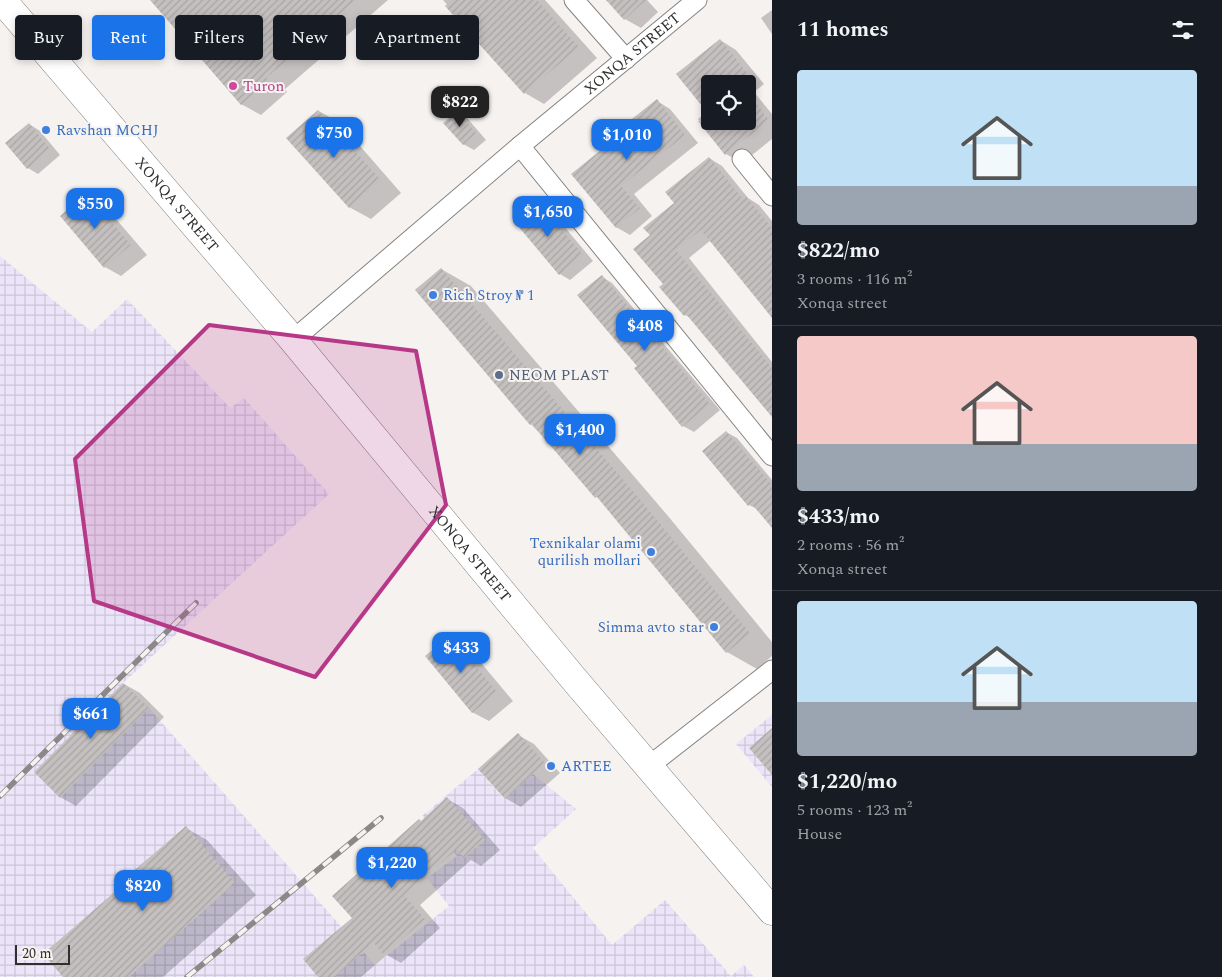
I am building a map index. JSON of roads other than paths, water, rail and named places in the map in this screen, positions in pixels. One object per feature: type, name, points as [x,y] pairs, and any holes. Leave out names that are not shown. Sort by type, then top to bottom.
[{"type":"main road","name":"XONQA STREET","points":[[2,0],[293,340],[572,678],[772,911]]},
{"type":"street","points":[[574,0],[626,59]]},
{"type":"street","name":"XONQA STREET","points":[[293,340],[520,146],[697,0]]},
{"type":"street","points":[[520,146],[772,456]]},
{"type":"street","points":[[742,159],[772,196]]},
{"type":"street","points":[[648,766],[772,670]]},
{"type":"railway","points":[[0,796],[196,603]]},
{"type":"railway","points":[[187,977],[381,818]]},
{"type":"place","name":"Turon","points":[[233,86]]},
{"type":"place","name":"Ravshan MCHJ","points":[[46,130]]},
{"type":"place","name":"Rich Stroy № 1","points":[[433,295]]},
{"type":"place","name":"NEOM PLAST","points":[[499,375]]},
{"type":"place","name":"Texnikalar olami qurilish mollari","points":[[651,552]]},
{"type":"place","name":"Simma avto star","points":[[714,627]]},
{"type":"place","name":"ARTEE","points":[[551,766]]}]
